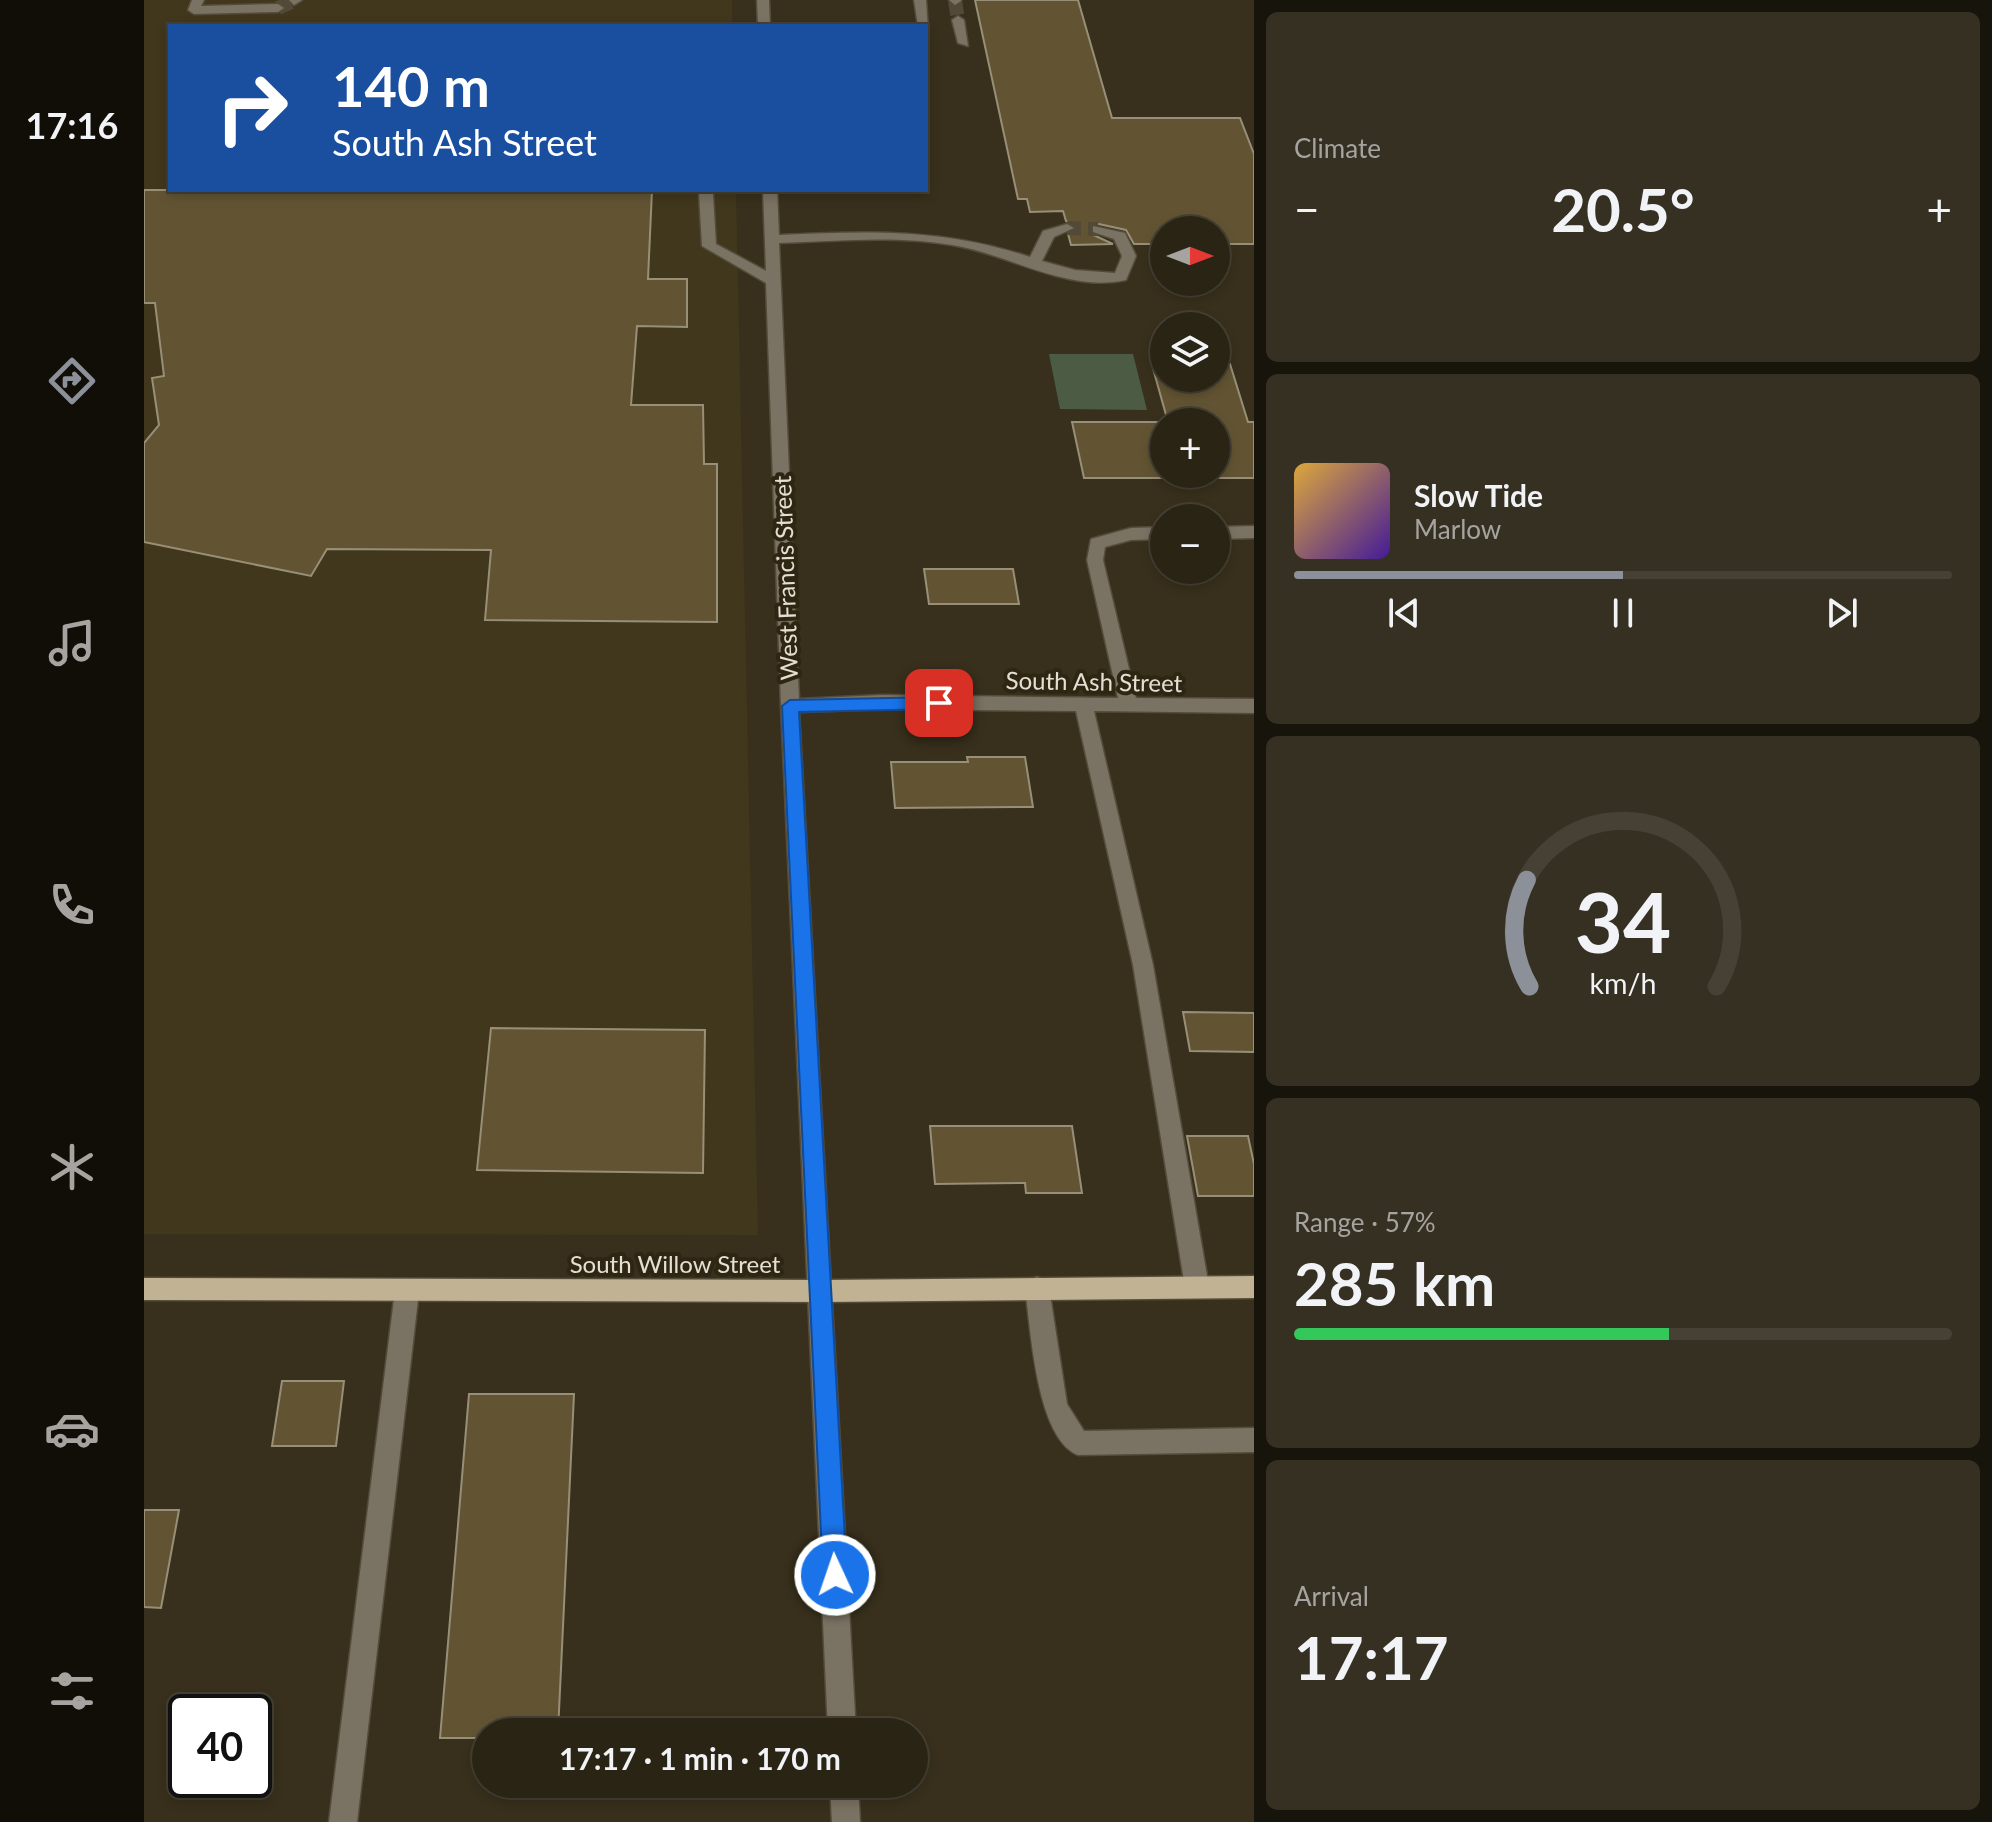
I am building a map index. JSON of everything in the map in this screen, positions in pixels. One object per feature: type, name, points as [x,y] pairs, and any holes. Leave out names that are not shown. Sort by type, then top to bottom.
[{"type":"main road","name":"South Willow Street","points":[[144,1289],[822,1291],[1254,1287]]},
{"type":"street","points":[[198,0],[194,10],[278,8]]},
{"type":"street","points":[[763,0],[764,24]]},
{"type":"street","points":[[920,0],[924,24]]},
{"type":"street","points":[[958,20],[964,43]]},
{"type":"street","name":"West Francis Street","points":[[770,192],[790,706],[841,1718]]},
{"type":"street","points":[[706,194],[709,246],[773,281]]},
{"type":"street","points":[[1033,265],[1048,234],[1067,228]]},
{"type":"street","points":[[772,239],[889,236],[952,240],[1090,279],[1121,277],[1129,256],[1120,236],[1098,229]]},
{"type":"street","points":[[1230,533],[1254,532]]},
{"type":"street","points":[[1129,706],[1095,560],[1097,543],[1131,534],[1150,533]]},
{"type":"street","name":"South Ash Street","points":[[790,706],[881,702],[1254,706]]},
{"type":"street","points":[[1084,705],[1143,965],[1197,1287]]},
{"type":"street","points":[[1037,1288],[1055,1408],[1078,1443],[1254,1440]]},
{"type":"street","points":[[343,1822],[407,1291]]},
{"type":"street","points":[[845,1798],[846,1822]]},
{"type":"shaded area","points":[[144,0],[732,0],[732,24],[168,24],[168,192],[736,192],[758,1235],[144,1234]]},
{"type":"green space","points":[[1049,354],[1133,354],[1147,410],[1060,409]]},
{"type":"building","points":[[975,0],[1078,0],[1112,118],[1240,118],[1254,154],[1254,244],[1230,244],[1230,216],[1150,216],[1150,244],[1134,244],[1126,230],[1094,223],[1091,234],[1113,244],[1071,245],[1068,234],[1077,227],[1066,221],[1063,211],[1030,212],[1027,199],[1018,199]]},
{"type":"building","points":[[144,190],[652,192],[648,279],[687,279],[687,327],[637,326],[631,405],[703,405],[704,464],[717,464],[717,622],[485,620],[491,550],[327,549],[311,576],[144,542],[144,443],[159,425],[152,378],[164,376],[155,303],[144,303]]},
{"type":"building","points":[[1230,364],[1248,422],[1254,422],[1254,478],[1230,478],[1230,408],[1164,408],[1160,392],[1230,392]]},
{"type":"building","points":[[1072,422],[1150,422],[1150,478],[1084,478]]},
{"type":"building","points":[[924,569],[1013,569],[1019,604],[929,604]]},
{"type":"building","points":[[967,757],[1025,757],[1033,807],[895,808],[891,762],[968,762]]},
{"type":"building","points":[[1183,1012],[1254,1013],[1254,1052],[1190,1051]]},
{"type":"building","points":[[491,1028],[705,1030],[703,1173],[477,1170]]},
{"type":"building","points":[[930,1126],[1072,1126],[1082,1193],[1026,1193],[1025,1183],[935,1184]]},
{"type":"building","points":[[1187,1136],[1248,1136],[1254,1164],[1254,1196],[1198,1196]]},
{"type":"building","points":[[282,1381],[344,1381],[336,1446],[272,1446]]},
{"type":"building","points":[[469,1394],[574,1394],[559,1718],[472,1718],[472,1738],[440,1738]]},
{"type":"building","points":[[144,1510],[179,1510],[161,1608],[144,1607]]},
{"type":"tunnel","points":[[278,8],[294,1]]},
{"type":"tunnel","points":[[955,1],[958,20]]},
{"type":"tunnel","points":[[1067,228],[1098,229]]},
{"type":"route","points":[[835,1575],[790,706],[939,703]]}]
